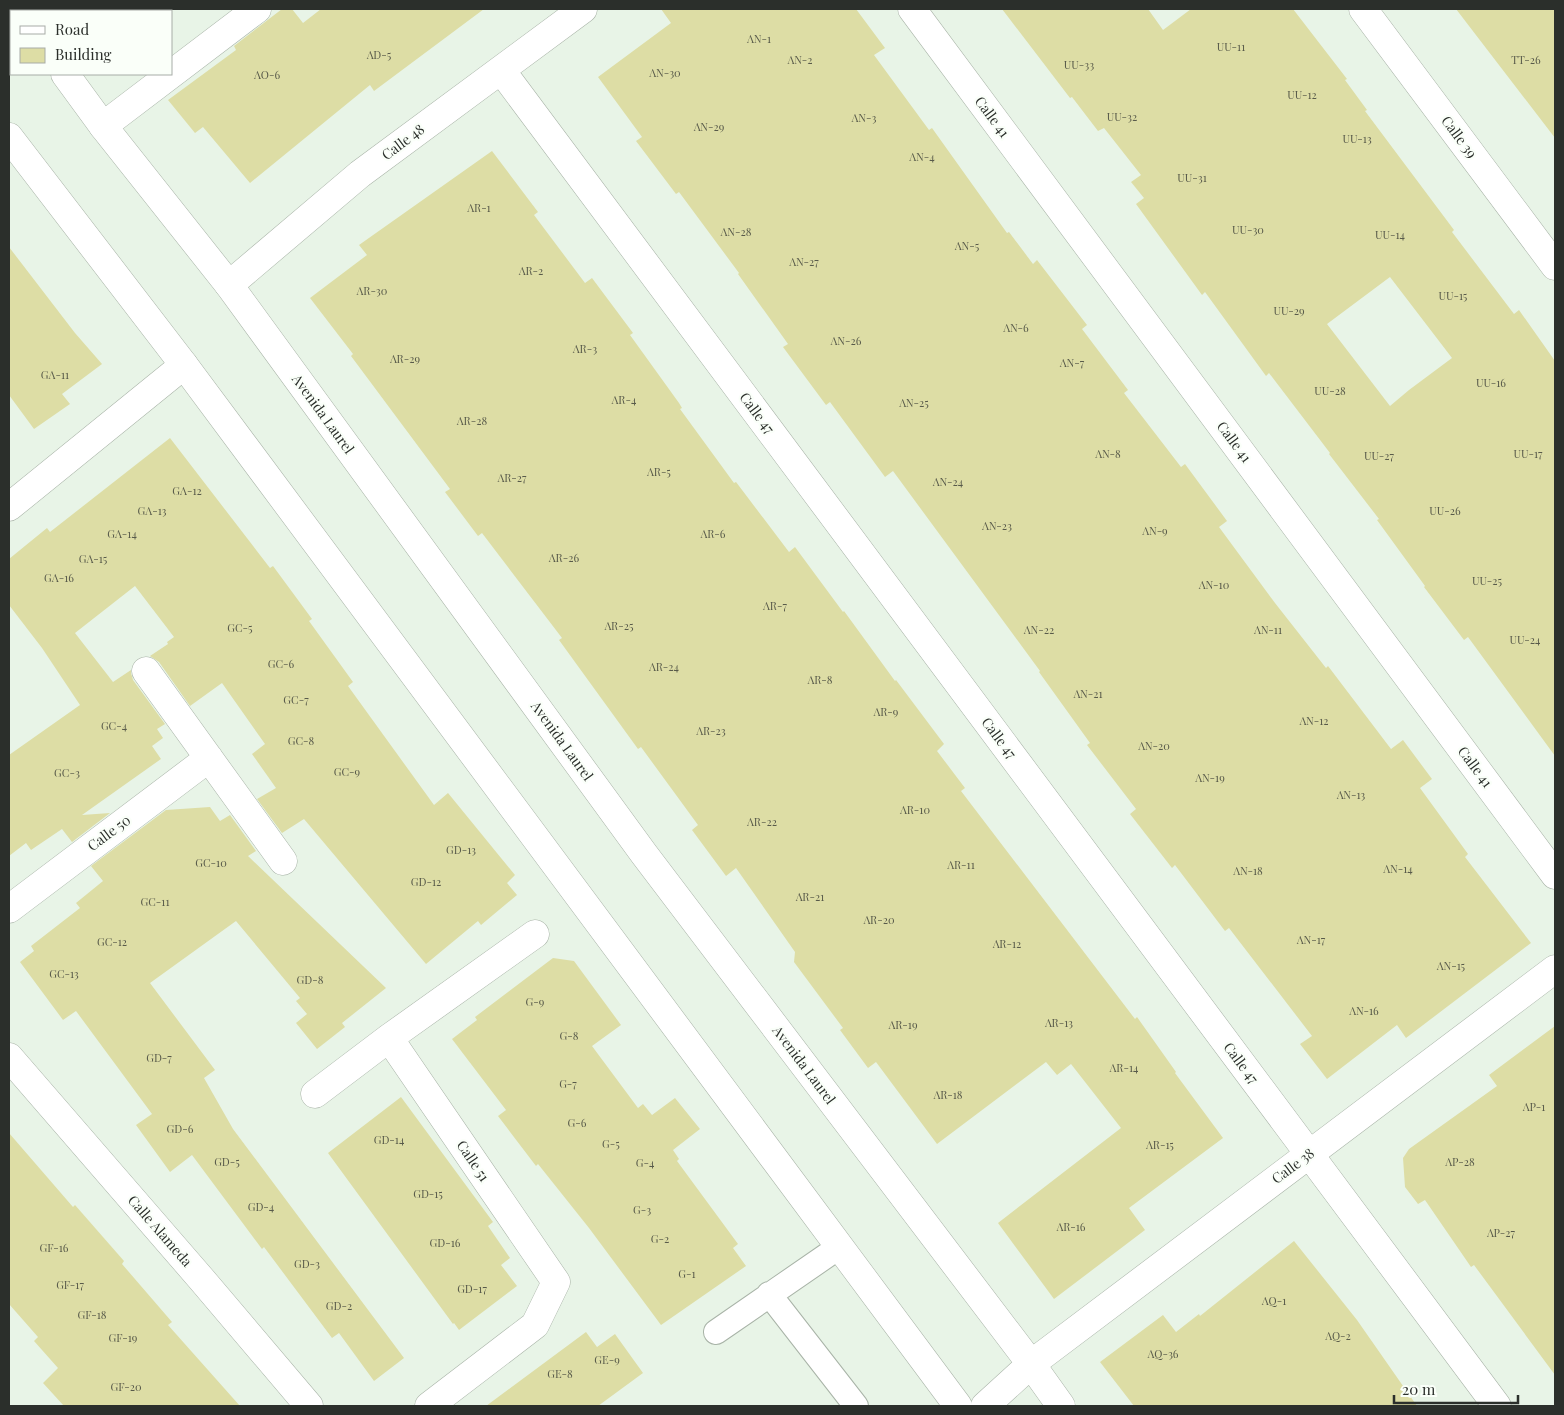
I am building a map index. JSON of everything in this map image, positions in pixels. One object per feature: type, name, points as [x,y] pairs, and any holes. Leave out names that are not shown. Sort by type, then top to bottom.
[{"type":"street","points":[[172,74],[257,9]]},
{"type":"street","name":"Calle 48","points":[[229,285],[360,174],[583,9]]},
{"type":"street","name":"Calle 41","points":[[912,9],[1555,875]]},
{"type":"street","name":"Calle 39","points":[[1363,9],[1555,266]]},
{"type":"street","name":"Calle 47","points":[[501,70],[1497,1406]]},
{"type":"street","name":"Avenida Laurel","points":[[66,75],[103,126],[229,285],[644,854],[1062,1406]]},
{"type":"street","points":[[103,126],[170,75]]},
{"type":"street","points":[[9,137],[184,365],[958,1406]]},
{"type":"street","points":[[9,507],[184,365]]},
{"type":"street","points":[[146,671],[283,860]]},
{"type":"street","name":"Calle 50","points":[[9,909],[209,758]]},
{"type":"street","points":[[315,1094],[389,1038],[535,934]]},
{"type":"street","name":"Calle 38","points":[[985,1406],[1032,1364],[1555,968]]},
{"type":"street","name":"Calle 51","points":[[389,1038],[556,1282],[535,1325],[429,1406]]},
{"type":"street","name":"Calle Alameda","points":[[9,1057],[309,1406]]},
{"type":"lane","points":[[716,1332],[839,1247]]},
{"type":"lane","points":[[769,1294],[856,1406]]},
{"type":"building","points":[[282,9],[292,9],[303,23],[321,9],[484,9],[374,91],[370,85],[250,183],[203,127],[195,133],[168,100],[236,50],[234,46]]},
{"type":"building","points":[[661,9],[856,9],[885,48],[874,55],[929,130],[932,128],[1007,233],[1009,232],[1033,264],[1037,260],[1087,325],[1082,329],[1128,390],[1124,393],[1181,467],[1185,464],[1227,521],[1219,527],[1275,603],[1326,668],[1328,666],[1391,749],[1403,740],[1432,779],[1420,788],[1468,854],[1465,857],[1531,943],[1406,1038],[1397,1025],[1327,1079],[1300,1044],[1312,1036],[1229,928],[1225,931],[1175,865],[1172,868],[1130,814],[1136,809],[1087,745],[1090,743],[1040,671],[893,471],[885,477],[830,402],[826,405],[783,347],[788,344],[739,273],[679,192],[676,194],[636,141],[642,137],[598,77],[671,23]]},
{"type":"building","points":[[1002,9],[1148,9],[1163,30],[1191,9],[1293,9],[1347,79],[1345,80],[1367,110],[1365,111],[1454,230],[1452,232],[1514,314],[1519,310],[1555,361],[1555,756],[1468,637],[1464,640],[1424,587],[1377,520],[1379,519],[1330,453],[1269,373],[1266,376],[1205,292],[1202,295],[1136,204],[1144,198],[1131,182],[1141,175],[1104,128],[1098,131],[1072,97],[1070,98]],"holes":[[[1390,277],[1452,358],[1390,406],[1327,324]]]},
{"type":"building","points":[[1456,9],[1555,9],[1555,138]]},
{"type":"building","points":[[492,151],[538,212],[534,215],[585,283],[592,278],[633,333],[630,335],[679,403],[682,408],[680,409],[734,483],[736,482],[789,552],[795,547],[944,744],[937,751],[965,788],[961,791],[1135,1019],[1137,1017],[1223,1138],[1129,1208],[1145,1230],[1054,1299],[998,1223],[1121,1128],[1071,1064],[1057,1075],[1046,1062],[937,1144],[876,1062],[868,1068],[840,1030],[843,1028],[794,962],[795,952],[736,868],[726,876],[692,830],[698,825],[641,747],[638,749],[559,640],[562,638],[482,533],[478,536],[445,492],[450,489],[351,356],[353,354],[310,298],[367,255],[359,245]]},
{"type":"building","points":[[9,247],[75,333],[102,364],[62,394],[70,404],[34,429],[9,395]]},
{"type":"building","points":[[170,438],[270,568],[273,566],[312,619],[309,621],[353,682],[348,686],[434,805],[448,793],[515,875],[507,883],[517,895],[481,925],[478,921],[426,964],[304,819],[282,833],[257,799],[276,788],[252,754],[265,744],[222,683],[190,706],[159,662],[150,656],[168,644],[167,642],[174,637],[135,586],[75,633],[113,682],[131,670],[133,680],[165,724],[157,729],[163,738],[152,746],[161,759],[82,815],[110,813],[72,842],[62,829],[31,850],[26,843],[9,856],[9,755],[80,705],[42,648],[9,605],[9,559],[47,528],[50,532]]},
{"type":"building","points":[[210,807],[220,821],[230,815],[256,851],[248,856],[386,988],[342,1023],[345,1027],[317,1049],[296,1023],[307,1014],[296,1001],[300,998],[236,921],[150,983],[215,1070],[204,1078],[233,1129],[404,1358],[374,1381],[339,1333],[332,1338],[264,1247],[262,1249],[192,1155],[170,1172],[136,1125],[152,1114],[76,1011],[63,1020],[20,962],[34,951],[31,946],[80,908],[76,903],[103,881],[91,866],[166,810]]},
{"type":"building","points":[[553,958],[574,961],[621,1025],[592,1046],[638,1108],[643,1104],[652,1115],[675,1098],[700,1129],[673,1150],[679,1159],[677,1161],[738,1244],[733,1248],[746,1266],[661,1325],[589,1228],[538,1164],[536,1166],[498,1116],[506,1110],[452,1039],[477,1020],[475,1017]]},
{"type":"building","points":[[1555,1026],[1555,1375],[1474,1265],[1471,1267],[1425,1200],[1418,1204],[1405,1187],[1403,1158],[1409,1149],[1497,1086],[1489,1075]]},
{"type":"building","points":[[401,1097],[493,1222],[488,1226],[510,1258],[501,1265],[517,1286],[459,1330],[328,1153]]},
{"type":"building","points":[[9,1133],[73,1207],[75,1205],[124,1261],[122,1264],[172,1322],[168,1325],[240,1406],[64,1406],[43,1383],[58,1368],[34,1341],[38,1337],[9,1304]]},
{"type":"building","points":[[1294,1241],[1357,1320],[1417,1406],[1134,1406],[1100,1362],[1163,1315],[1176,1332],[1199,1314],[1200,1316]]},
{"type":"building","points":[[586,1332],[597,1347],[615,1334],[643,1373],[598,1406],[486,1406]]}]
